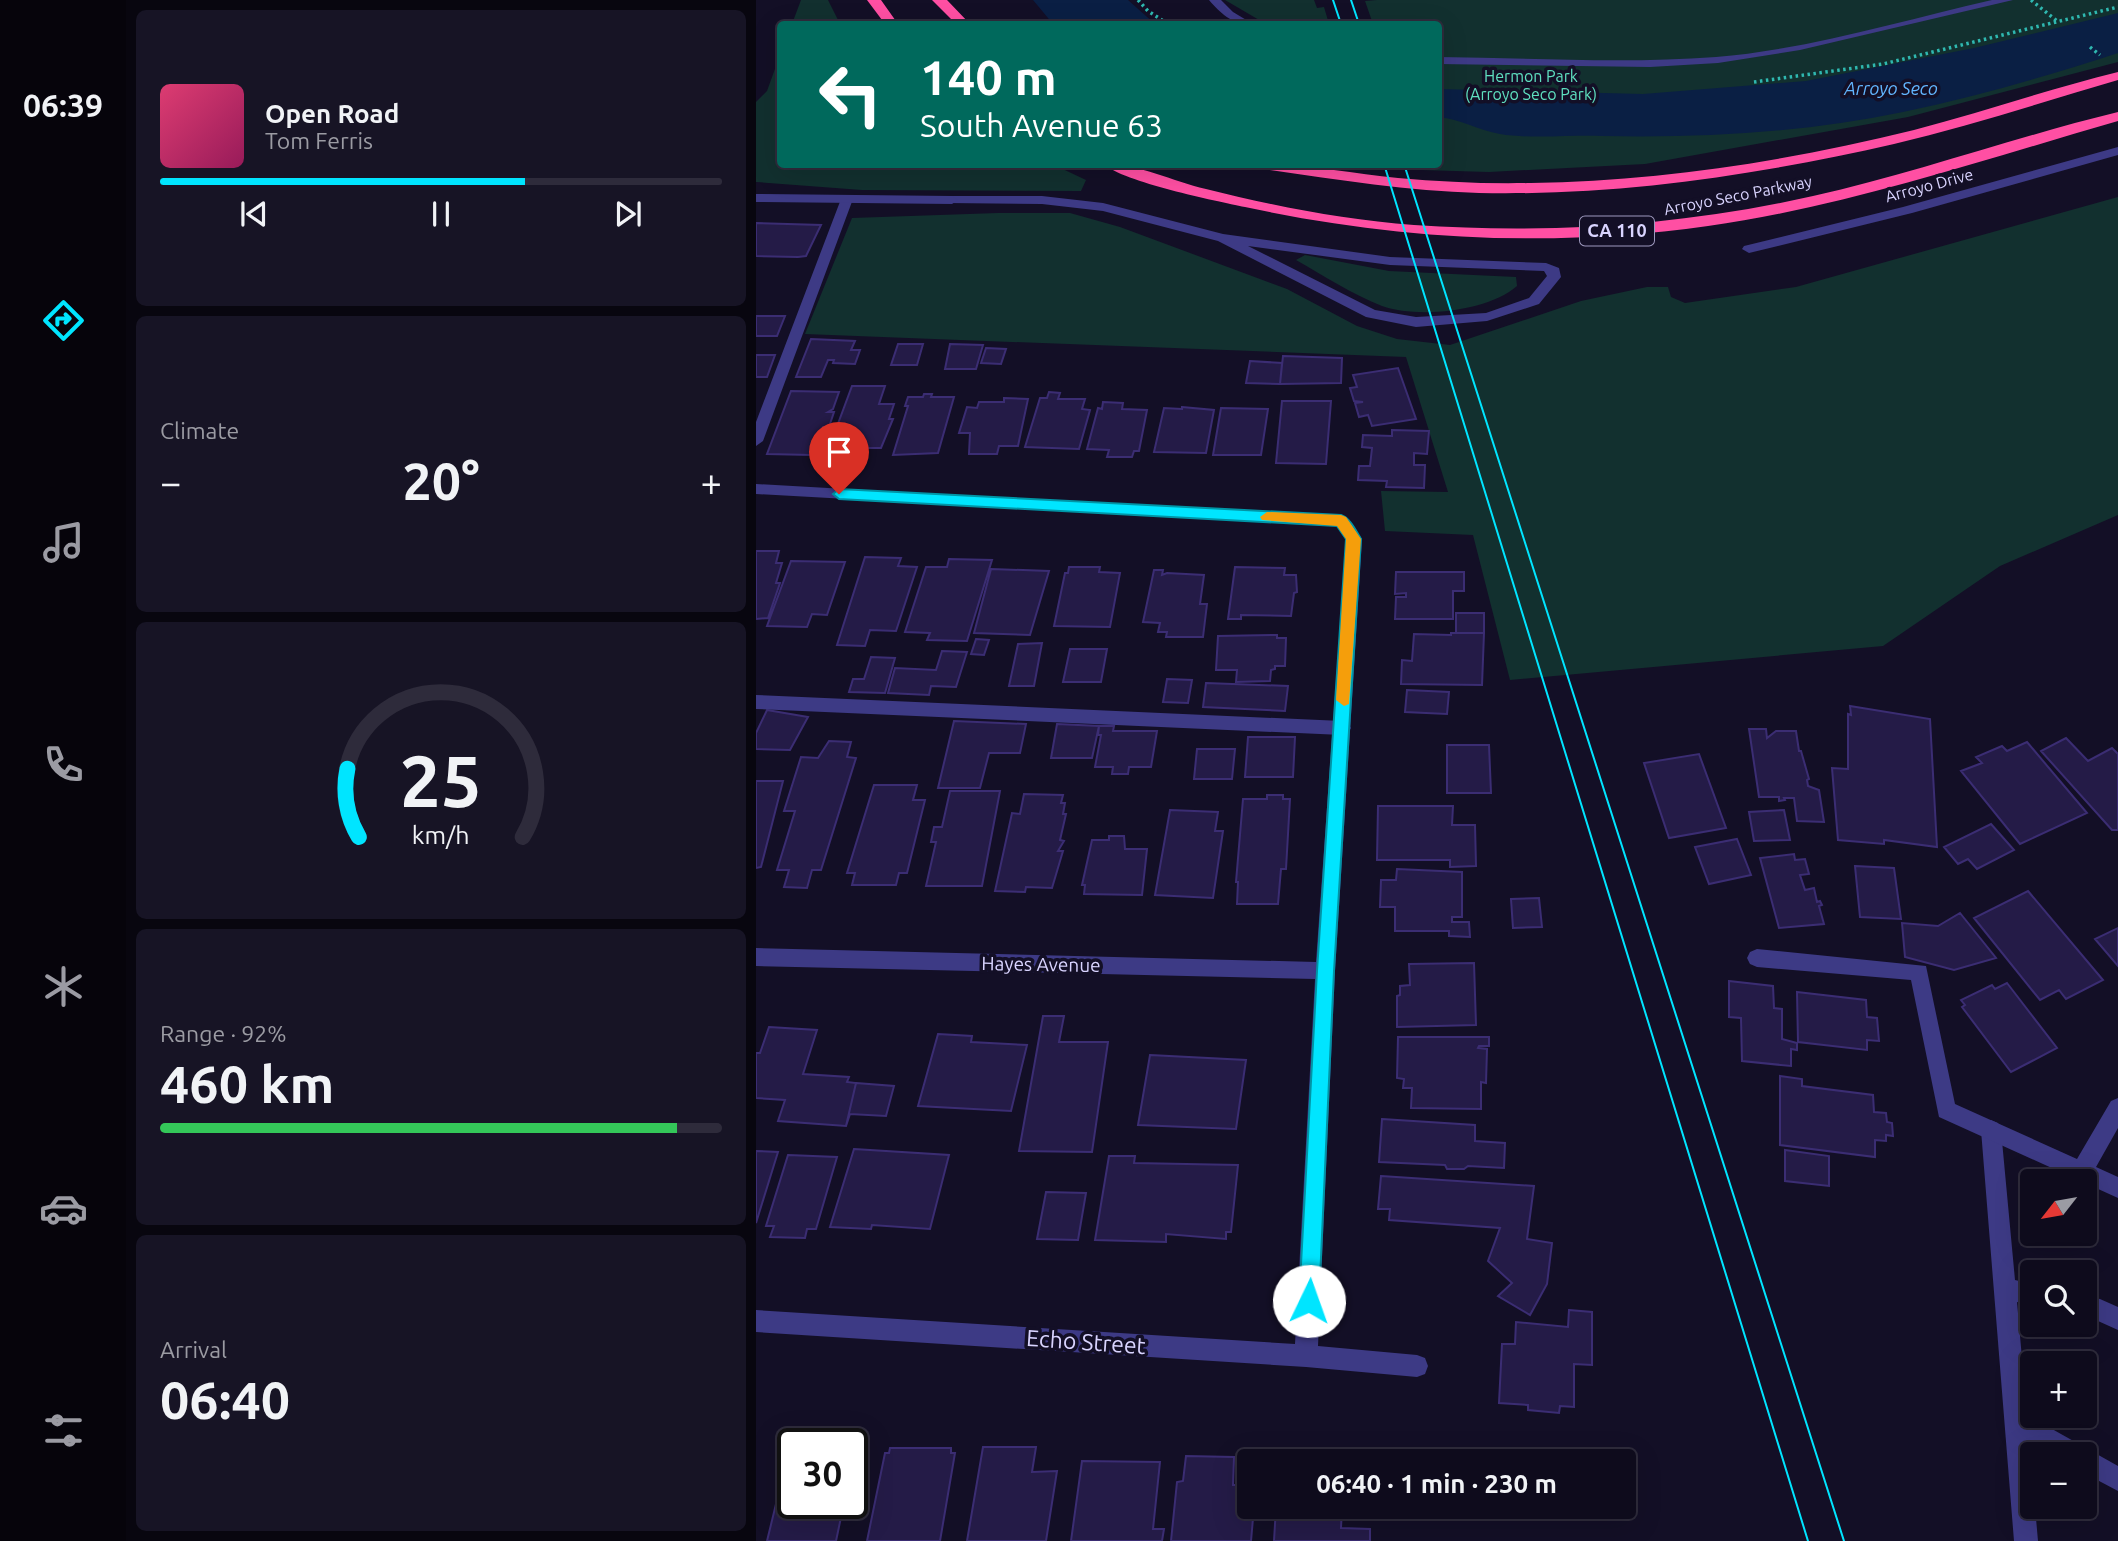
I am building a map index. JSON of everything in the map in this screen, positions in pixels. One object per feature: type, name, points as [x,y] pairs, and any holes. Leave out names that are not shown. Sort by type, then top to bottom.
[{"type":"highway","points":[[874,0],[890,21]]},
{"type":"highway","points":[[939,0],[960,21]]},
{"type":"highway","name":"Arroyo Seco Parkway","points":[[1290,168],[1383,182],[1480,188],[1585,185],[1692,176],[1792,160],[1895,139],[2118,76]]},
{"type":"highway","name":"Arroyo Seco Parkway","points":[[1123,168],[1184,189],[1312,218],[1463,233],[1550,235],[1639,230],[1710,221],[1784,207],[2118,116]]},
{"type":"street","points":[[1215,0],[1229,14],[1242,21]]},
{"type":"street","points":[[1442,60],[1650,63],[1718,60],[1846,38],[2007,0]]},
{"type":"street","name":"Arroyo Drive","points":[[1749,249],[1883,216],[2118,151]]},
{"type":"street","points":[[756,198],[1042,201],[1103,206],[1223,238],[1390,261],[1546,267],[1554,271],[1555,277],[1534,301],[1487,317],[1416,322],[1371,314],[1223,238]]},
{"type":"street","points":[[756,441],[847,200]]},
{"type":"street","points":[[756,489],[1341,521],[1353,539],[1325,971],[1306,1356]]},
{"type":"street","points":[[756,702],[1342,728]]},
{"type":"street","name":"Hayes Avenue","points":[[756,957],[1325,971]]},
{"type":"street","points":[[1757,958],[1919,972],[1946,1110],[2078,1169]]},
{"type":"street","points":[[2083,1169],[2118,1108]]},
{"type":"street","points":[[1991,1130],[2025,1541]]},
{"type":"street","points":[[2097,1178],[2118,1188]]},
{"type":"street","points":[[2005,1288],[2020,1292]]},
{"type":"street","points":[[2097,1312],[2118,1319]]},
{"type":"street","name":"Echo Street","points":[[756,1321],[1306,1356],[1417,1366]]},
{"type":"street","points":[[2015,1421],[2053,1442]]},
{"type":"street","points":[[2097,1467],[2118,1479]]},
{"type":"path","points":[[1138,0],[1164,21]]},
{"type":"path","points":[[2031,0],[2058,22]]},
{"type":"green space","points":[[801,0],[828,0],[838,21],[793,21]]},
{"type":"green space","points":[[1225,0],[1314,0],[1317,8],[1324,7],[1328,21],[1261,21]]},
{"type":"green space","name":"Hermon Park (Arroyo Seco Park)","points":[[2118,0],[2118,62],[1908,117],[1645,164],[1489,172],[1421,170],[1420,168],[1442,168],[1442,21],[1372,21],[1365,1]]},
{"type":"green space","points":[[777,63],[777,168],[1060,168],[1086,180],[1081,191],[862,190],[756,182],[756,102],[767,91]]},
{"type":"green space","points":[[2118,197],[2118,515],[2000,566],[1883,646],[1510,680],[1473,535],[1385,531],[1381,491],[1448,492],[1406,357],[805,334],[852,218],[1070,213],[1120,227],[1287,289],[1357,326],[1397,339],[1450,345],[1581,301],[1647,287],[1668,287],[1671,297],[1685,303],[1796,287]]},
{"type":"green space","points":[[1305,255],[1389,271],[1516,277],[1517,286],[1505,295],[1472,307],[1434,312],[1397,310],[1360,296],[1296,260]]},
{"type":"water","points":[[1033,0],[1128,0],[1152,21],[1050,21]]},
{"type":"water","name":"Arroyo Seco","points":[[2118,13],[2118,53],[1984,93],[1828,125],[1715,135],[1536,137],[1500,134],[1442,118],[1442,89],[1643,94],[1806,81],[1974,48]]},
{"type":"building","points":[[756,223],[821,225],[806,256],[756,256]]},
{"type":"building","points":[[756,316],[785,316],[777,336],[756,336]]},
{"type":"building","points":[[811,339],[855,341],[851,350],[860,350],[855,364],[833,363],[834,360],[828,360],[821,377],[796,377]]},
{"type":"building","points":[[898,344],[923,344],[917,365],[891,365]]},
{"type":"building","points":[[950,344],[983,345],[976,369],[945,369]]},
{"type":"building","points":[[986,348],[1006,349],[1001,364],[981,363]]},
{"type":"building","points":[[756,355],[775,355],[767,377],[756,377]]},
{"type":"building","points":[[1283,356],[1342,358],[1341,383],[1280,384]]},
{"type":"building","points":[[1250,361],[1282,363],[1280,384],[1246,383]]},
{"type":"building","points":[[1398,368],[1416,419],[1372,426],[1368,415],[1359,417],[1355,403],[1363,402],[1354,401],[1350,388],[1357,387],[1353,375]]},
{"type":"building","points":[[852,386],[885,386],[879,404],[894,404],[889,419],[893,419],[881,448],[829,448]]},
{"type":"building","points":[[791,391],[839,392],[833,409],[828,412],[834,412],[829,427],[823,427],[812,455],[767,454]]},
{"type":"building","points":[[1049,392],[1060,393],[1058,399],[1085,399],[1082,409],[1090,410],[1079,449],[1025,447],[1040,398],[1047,398]]},
{"type":"building","points":[[924,394],[932,394],[931,397],[954,397],[938,453],[893,455],[908,406],[905,406],[908,397],[923,397]]},
{"type":"building","points":[[1004,398],[1028,399],[1018,446],[999,446],[997,454],[969,454],[970,433],[959,433],[967,407],[977,408],[979,402],[1004,402]]},
{"type":"building","points":[[1282,401],[1331,401],[1326,464],[1276,463]]},
{"type":"building","points":[[1103,402],[1123,403],[1122,409],[1147,410],[1139,451],[1134,451],[1132,457],[1107,457],[1109,450],[1087,449],[1098,408],[1102,409]]},
{"type":"building","points":[[1164,408],[1214,410],[1206,453],[1154,452]]},
{"type":"building","points":[[1221,408],[1268,409],[1261,455],[1213,455]]},
{"type":"building","points":[[1392,430],[1429,431],[1427,454],[1414,453],[1414,465],[1425,465],[1424,488],[1386,487],[1387,481],[1358,480],[1359,466],[1370,466],[1372,448],[1362,447],[1363,435],[1392,436]]},
{"type":"building","points":[[756,551],[779,551],[776,563],[782,563],[776,583],[780,583],[768,618],[756,619]]},
{"type":"building","points":[[865,557],[901,558],[898,566],[917,567],[896,631],[870,630],[865,646],[837,645]]},
{"type":"building","points":[[949,559],[992,560],[967,641],[927,640],[930,633],[905,632],[926,567],[947,567]]},
{"type":"building","points":[[791,561],[845,562],[827,615],[812,614],[807,627],[767,626]]},
{"type":"building","points":[[1069,567],[1100,567],[1099,572],[1120,573],[1110,627],[1054,626],[1065,573],[1068,573]]},
{"type":"building","points":[[1235,567],[1285,568],[1284,575],[1296,575],[1297,592],[1294,593],[1291,616],[1241,615],[1241,619],[1228,619]]},
{"type":"building","points":[[991,569],[1049,571],[1030,635],[974,633]]},
{"type":"building","points":[[1154,570],[1163,570],[1162,575],[1204,575],[1200,604],[1207,604],[1203,637],[1166,637],[1167,632],[1158,632],[1160,623],[1143,622]]},
{"type":"building","points":[[1396,572],[1464,572],[1464,591],[1453,591],[1453,619],[1395,619],[1396,597],[1406,597],[1406,593],[1395,594]]},
{"type":"building","points":[[1456,613],[1484,613],[1484,633],[1456,633]]},
{"type":"building","points":[[1484,633],[1482,685],[1401,684],[1402,660],[1412,661],[1414,634]]},
{"type":"building","points":[[1277,635],[1277,638],[1286,638],[1285,666],[1275,666],[1275,669],[1271,670],[1270,681],[1236,682],[1237,670],[1216,670],[1218,636]]},
{"type":"building","points":[[976,639],[989,640],[984,655],[971,654]]},
{"type":"building","points":[[1042,643],[1034,686],[1009,686],[1018,644]]},
{"type":"building","points":[[1070,649],[1107,649],[1101,682],[1063,682]]},
{"type":"building","points":[[942,651],[967,652],[956,687],[931,686],[929,695],[888,693],[895,668],[936,670]]},
{"type":"building","points":[[871,657],[895,658],[885,693],[849,692],[853,679],[864,679]]},
{"type":"building","points":[[1167,679],[1192,680],[1188,703],[1163,702]]},
{"type":"building","points":[[1206,683],[1288,686],[1285,711],[1203,707]]},
{"type":"building","points":[[1407,690],[1449,692],[1447,714],[1405,712]]},
{"type":"building","points":[[1850,706],[1930,719],[1937,847],[1884,840],[1884,844],[1838,840],[1832,768],[1848,769]]},
{"type":"building","points":[[767,710],[808,717],[790,750],[756,749],[756,733]]},
{"type":"building","points":[[954,721],[1026,724],[1020,753],[989,753],[980,788],[938,788]]},
{"type":"building","points":[[1057,724],[1099,726],[1092,758],[1051,758]]},
{"type":"building","points":[[1099,726],[1114,726],[1113,731],[1157,731],[1151,767],[1129,767],[1128,774],[1112,774],[1113,767],[1095,767],[1101,735],[1098,735]]},
{"type":"building","points":[[1749,729],[1766,729],[1767,738],[1776,731],[1796,731],[1799,751],[1809,779],[1808,786],[1819,790],[1824,822],[1797,821],[1794,798],[1779,801],[1779,797],[1759,797]]},
{"type":"building","points":[[1248,737],[1295,737],[1293,777],[1245,777]]},
{"type":"building","points":[[2066,738],[2088,761],[2112,748],[2118,754],[2118,830],[2112,830],[2041,751]]},
{"type":"building","points":[[829,741],[851,742],[847,757],[856,758],[821,870],[812,870],[807,888],[784,887],[789,870],[777,870],[795,811],[784,811],[801,757],[818,758]]},
{"type":"building","points":[[2027,742],[2087,813],[2020,844],[1961,771],[1982,763],[1976,757],[2002,746],[2007,751]]},
{"type":"building","points":[[1447,745],[1489,745],[1491,793],[1447,793]]},
{"type":"building","points":[[1197,749],[1235,749],[1232,779],[1194,779]]},
{"type":"building","points":[[1699,754],[1726,828],[1669,838],[1644,763]]},
{"type":"building","points":[[756,781],[783,781],[761,867],[756,868]]},
{"type":"building","points":[[874,785],[917,785],[913,800],[925,800],[907,873],[899,873],[896,885],[852,885],[855,873],[847,873]]},
{"type":"building","points":[[950,791],[1000,791],[982,886],[926,886],[936,842],[931,842],[934,827],[942,827]]},
{"type":"building","points":[[1024,794],[1063,795],[1061,803],[1065,803],[1063,814],[1066,814],[1060,840],[1064,841],[1058,851],[1063,851],[1052,888],[1026,887],[1025,892],[995,891],[1012,813],[1020,814]]},
{"type":"building","points":[[1267,795],[1283,795],[1283,799],[1290,799],[1286,869],[1281,869],[1278,904],[1237,904],[1236,882],[1243,799],[1267,799]]},
{"type":"building","points":[[1378,806],[1453,806],[1452,825],[1475,825],[1476,866],[1450,867],[1450,860],[1377,860]]},
{"type":"building","points":[[1170,810],[1218,812],[1215,831],[1223,831],[1213,898],[1155,895]]},
{"type":"building","points":[[1784,810],[1790,840],[1754,841],[1749,812]]},
{"type":"building","points":[[1991,824],[2014,850],[1977,869],[1968,859],[1958,864],[1944,847]]},
{"type":"building","points":[[1109,836],[1124,836],[1125,849],[1147,849],[1142,895],[1084,894],[1085,885],[1082,885],[1092,840],[1109,840]]},
{"type":"building","points":[[1737,839],[1751,875],[1709,884],[1695,847]]},
{"type":"building","points":[[1794,854],[1795,860],[1805,859],[1809,874],[1800,875],[1805,890],[1814,888],[1817,902],[1820,901],[1822,905],[1819,906],[1824,924],[1779,928],[1760,858]]},
{"type":"building","points":[[1855,866],[1894,868],[1901,919],[1860,917]]},
{"type":"building","points":[[1397,869],[1462,872],[1462,917],[1452,917],[1452,922],[1469,922],[1470,937],[1449,936],[1449,931],[1395,931],[1395,907],[1380,907],[1381,880],[1396,880]]},
{"type":"building","points":[[2028,891],[2103,980],[2066,999],[2059,990],[2040,1000],[1974,918]]},
{"type":"building","points":[[1539,898],[1542,927],[1513,928],[1511,899]]},
{"type":"building","points":[[1960,913],[1996,958],[1954,970],[1905,957],[1902,923],[1938,926]]},
{"type":"building","points":[[2118,928],[2118,966],[2095,939]]},
{"type":"building","points":[[1474,963],[1476,1025],[1397,1027],[1397,996],[1400,995],[1400,986],[1410,985],[1409,964]]},
{"type":"building","points":[[1729,981],[1773,986],[1774,1008],[1782,1009],[1782,1039],[1797,1043],[1797,1050],[1791,1049],[1791,1066],[1742,1061],[1741,1018],[1729,1017]]},
{"type":"building","points":[[2007,983],[2057,1048],[2011,1072],[1962,1007],[1965,1005],[1961,1000],[1992,985],[1995,989]]},
{"type":"building","points":[[1797,992],[1866,1000],[1867,1017],[1877,1018],[1879,1041],[1867,1040],[1867,1050],[1798,1042]]},
{"type":"building","points":[[1043,1016],[1064,1016],[1059,1042],[1108,1042],[1092,1152],[1019,1151]]},
{"type":"building","points":[[769,1027],[817,1030],[803,1074],[849,1077],[847,1082],[856,1083],[846,1126],[778,1121],[785,1100],[756,1098],[756,1053],[760,1053]]},
{"type":"building","points":[[938,1034],[972,1036],[971,1042],[1027,1045],[1011,1111],[918,1106]]},
{"type":"building","points":[[1398,1037],[1489,1037],[1489,1046],[1478,1048],[1487,1049],[1486,1083],[1481,1082],[1481,1109],[1411,1108],[1412,1088],[1403,1088],[1404,1079],[1397,1078]]},
{"type":"building","points":[[1150,1055],[1246,1060],[1236,1129],[1138,1125]]},
{"type":"building","points":[[1780,1076],[1802,1079],[1802,1086],[1873,1095],[1874,1112],[1886,1113],[1887,1122],[1892,1123],[1893,1136],[1886,1135],[1886,1141],[1875,1140],[1875,1157],[1780,1145]]},
{"type":"building","points":[[856,1083],[894,1086],[886,1116],[850,1114],[846,1126]]},
{"type":"building","points":[[1382,1119],[1475,1125],[1475,1141],[1505,1143],[1504,1168],[1468,1166],[1464,1169],[1447,1169],[1445,1165],[1379,1162]]},
{"type":"building","points":[[854,1149],[949,1155],[930,1229],[872,1225],[871,1229],[830,1227]]},
{"type":"building","points":[[1785,1150],[1829,1156],[1829,1186],[1785,1181]]},
{"type":"building","points":[[756,1151],[778,1152],[756,1223]]},
{"type":"building","points":[[788,1155],[837,1157],[816,1229],[807,1229],[805,1238],[770,1237],[774,1226],[766,1226]]},
{"type":"building","points":[[1109,1156],[1135,1156],[1134,1163],[1238,1165],[1231,1232],[1226,1232],[1226,1239],[1166,1234],[1166,1242],[1095,1240]]},
{"type":"building","points":[[1381,1176],[1534,1186],[1527,1239],[1552,1243],[1547,1284],[1530,1315],[1498,1296],[1512,1283],[1488,1261],[1500,1228],[1389,1220],[1390,1209],[1378,1209]]},
{"type":"building","points":[[1046,1192],[1086,1193],[1078,1240],[1037,1239]]},
{"type":"building","points":[[1569,1310],[1592,1312],[1592,1365],[1574,1364],[1574,1407],[1560,1406],[1559,1413],[1528,1410],[1528,1405],[1499,1403],[1502,1344],[1515,1344],[1516,1322],[1568,1327]]},
{"type":"building","points":[[983,1447],[1036,1447],[1032,1472],[1057,1471],[1046,1541],[967,1541]]},
{"type":"building","points":[[890,1448],[951,1448],[951,1453],[955,1453],[940,1541],[867,1541],[885,1453],[889,1453]]},
{"type":"building","points":[[1186,1456],[1234,1457],[1233,1485],[1237,1485],[1237,1519],[1253,1519],[1251,1541],[1171,1541],[1177,1482],[1183,1481]]},
{"type":"building","points":[[1082,1461],[1160,1462],[1153,1529],[1164,1529],[1162,1541],[1071,1541]]},
{"type":"building","points":[[777,1500],[777,1519],[841,1519],[836,1541],[767,1541]]},
{"type":"building","points":[[1275,1519],[1341,1519],[1341,1528],[1370,1529],[1370,1541],[1274,1541]]},
{"type":"tram line","points":[[1333,0],[1340,21]]},
{"type":"tram line","points":[[1351,0],[1358,21]]},
{"type":"tram line","points":[[1385,168],[1808,1541]]},
{"type":"tram line","points":[[1405,168],[1844,1541]]},
{"type":"slow traffic","points":[[1267,517],[1341,521],[1353,539],[1344,700]]},
{"type":"route","points":[[839,494],[1341,521],[1353,539],[1325,971],[1309,1301]]}]
